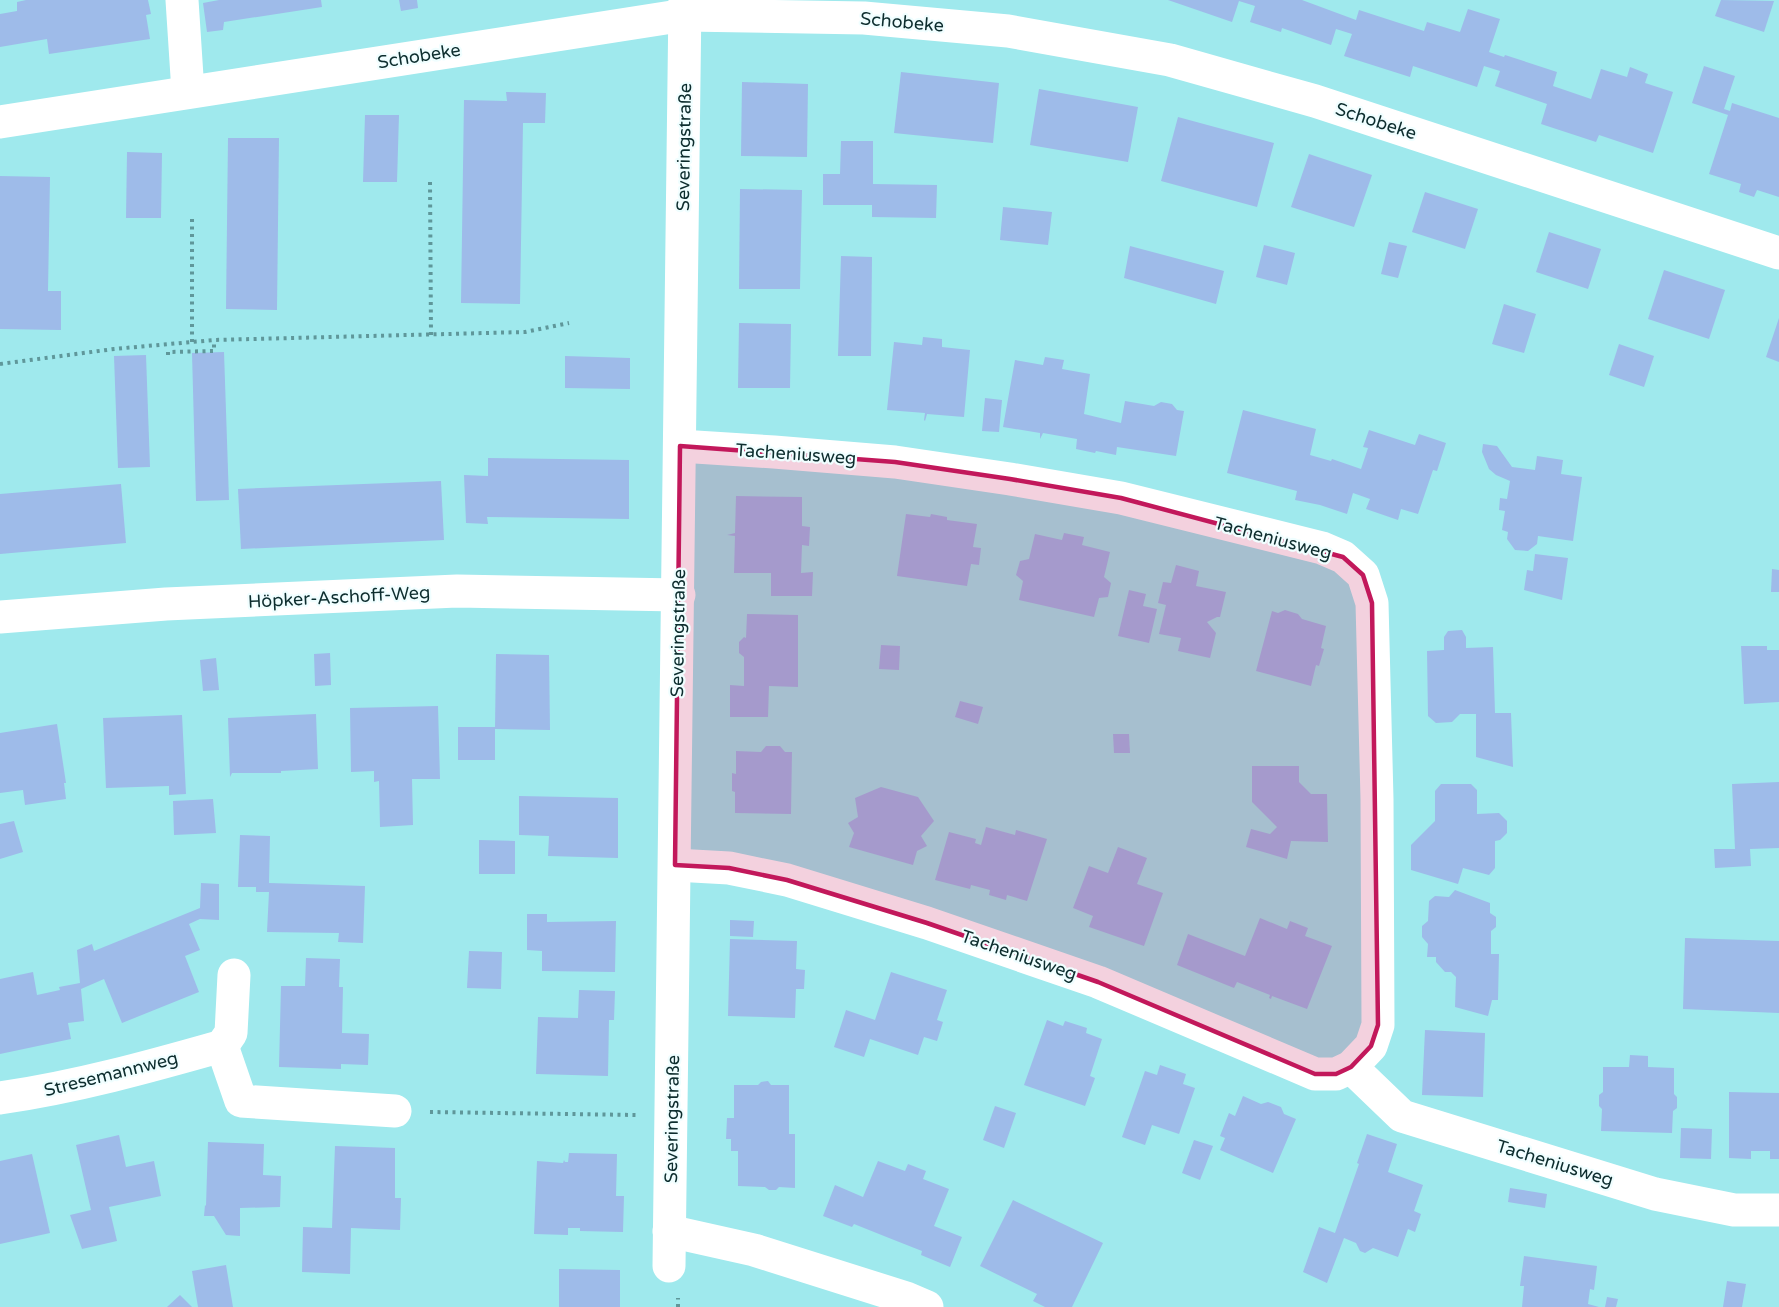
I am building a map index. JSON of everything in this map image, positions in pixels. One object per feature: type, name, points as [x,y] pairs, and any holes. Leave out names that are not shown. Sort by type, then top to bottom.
[{"type":"street","points":[[182,0],[188,92]]},
{"type":"street","name":"Schobeke","points":[[0,122],[685,7],[864,18],[1008,32],[1170,60],[1315,101],[1779,253]]},
{"type":"street","name":"Severingstraße","points":[[669,1266],[673,1116],[685,7]]},
{"type":"street","name":"Tacheniusweg","points":[[675,865],[729,868],[786,880],[927,923],[1098,982],[1315,1074],[1336,1074],[1351,1067],[1371,1046],[1378,1025],[1377,800],[1371,603],[1363,575],[1343,557],[1322,549],[1121,498],[1010,479],[895,462],[681,446]]},
{"type":"street","name":"Höpker-Aschoff-Weg","points":[[0,617],[166,604],[457,591],[679,595]]},
{"type":"street","points":[[234,975],[231,1033],[222,1046],[241,1101],[394,1111]]},
{"type":"street","name":"Stresemannweg","points":[[0,1098],[71,1086],[222,1046]]},
{"type":"street","name":"Tacheniusweg","points":[[1351,1067],[1402,1116],[1655,1194],[1734,1210],[1779,1210]]},
{"type":"street","points":[[669,1231],[754,1250],[906,1298],[927,1307]]},
{"type":"path","points":[[430,182],[430,335]]},
{"type":"path","points":[[192,219],[192,342]]},
{"type":"path","points":[[0,364],[114,349],[214,340],[525,332],[569,323]]},
{"type":"path","points":[[168,355],[168,352],[214,351],[214,340]]},
{"type":"path","points":[[394,1111],[673,1116]]},
{"type":"highlighted area","points":[[680,446],[895,462],[1010,479],[1121,498],[1343,557],[1363,575],[1372,603],[1378,1025],[1371,1046],[1351,1067],[1336,1074],[1315,1074],[1098,982],[927,923],[787,880],[729,868],[675,865]]},
{"type":"building","points":[[26,0],[148,0],[151,14],[146,15],[150,39],[49,54],[47,39],[0,47],[0,14],[17,11],[17,2]]},
{"type":"building","points":[[219,0],[321,0],[322,7],[224,22],[223,30],[207,32],[203,3]]},
{"type":"building","points":[[399,0],[417,0],[418,8],[401,11]]},
{"type":"building","points":[[1168,0],[1302,0],[1356,20],[1359,10],[1424,31],[1427,22],[1460,32],[1468,9],[1500,19],[1489,52],[1557,72],[1553,86],[1591,99],[1601,69],[1627,77],[1630,67],[1648,74],[1645,83],[1673,92],[1653,153],[1599,135],[1596,142],[1541,124],[1547,104],[1495,86],[1500,71],[1484,66],[1477,87],[1413,66],[1410,77],[1344,56],[1352,34],[1336,29],[1331,45],[1282,28],[1281,32],[1250,22],[1255,6],[1239,1],[1232,22]]},
{"type":"building","points":[[1721,0],[1774,1],[1764,32],[1715,16]]},
{"type":"building","points":[[1704,66],[1735,76],[1724,109],[1730,111],[1732,103],[1779,118],[1779,197],[1757,190],[1754,197],[1739,192],[1741,184],[1709,174],[1728,115],[1692,103]]},
{"type":"building","points":[[901,72],[999,83],[993,143],[894,133]]},
{"type":"building","points":[[742,82],[808,84],[807,157],[741,156]]},
{"type":"building","points":[[1039,89],[1138,107],[1128,162],[1030,145]]},
{"type":"building","points":[[506,92],[546,93],[545,123],[523,123],[520,304],[461,303],[464,100],[507,101]]},
{"type":"building","points":[[365,115],[399,115],[397,182],[363,182]]},
{"type":"building","points":[[1178,117],[1274,143],[1257,207],[1161,181]]},
{"type":"building","points":[[228,138],[279,138],[277,310],[226,309]]},
{"type":"building","points":[[841,141],[873,141],[873,184],[937,185],[936,218],[872,217],[872,205],[823,205],[823,174],[840,174]]},
{"type":"building","points":[[127,152],[162,153],[161,218],[126,218]]},
{"type":"building","points":[[1309,154],[1372,175],[1354,227],[1291,207]]},
{"type":"building","points":[[0,176],[50,177],[48,291],[61,291],[61,330],[0,329]]},
{"type":"building","points":[[740,189],[802,190],[800,289],[739,289]]},
{"type":"building","points":[[1425,192],[1478,209],[1465,249],[1412,232]]},
{"type":"building","points":[[1003,207],[1052,212],[1048,245],[1000,240]]},
{"type":"building","points":[[1549,232],[1601,249],[1588,289],[1536,272]]},
{"type":"building","points":[[1389,242],[1407,246],[1398,278],[1381,274]]},
{"type":"building","points":[[1264,245],[1295,253],[1287,285],[1256,277]]},
{"type":"building","points":[[1130,246],[1224,271],[1216,304],[1124,278]]},
{"type":"building","points":[[841,256],[872,257],[871,356],[838,356]]},
{"type":"building","points":[[1664,270],[1725,290],[1709,339],[1648,319]]},
{"type":"building","points":[[1504,304],[1536,314],[1524,353],[1492,344]]},
{"type":"building","points":[[1779,318],[1779,362],[1766,357]]},
{"type":"building","points":[[739,323],[791,324],[790,388],[738,388]]},
{"type":"building","points":[[923,337],[942,339],[942,347],[970,350],[964,417],[927,414],[925,421],[925,413],[887,410],[894,342],[922,345]]},
{"type":"building","points":[[1619,344],[1654,356],[1644,387],[1609,375]]},
{"type":"building","points":[[224,352],[229,500],[196,501],[192,353]]},
{"type":"building","points":[[146,355],[150,467],[118,468],[114,356]]},
{"type":"building","points":[[565,356],[630,358],[630,389],[565,388]]},
{"type":"building","points":[[1045,357],[1064,360],[1062,369],[1090,374],[1084,414],[1121,423],[1125,401],[1154,406],[1161,402],[1172,404],[1177,410],[1184,411],[1176,456],[1117,447],[1116,455],[1096,451],[1095,453],[1076,449],[1077,439],[1043,433],[1040,439],[1040,433],[1003,427],[1015,360],[1043,365]]},
{"type":"building","points":[[985,398],[1002,400],[999,432],[982,431]]},
{"type":"building","points":[[1243,410],[1316,429],[1310,455],[1331,461],[1332,459],[1361,469],[1368,448],[1363,447],[1369,430],[1415,445],[1419,434],[1446,443],[1437,471],[1433,470],[1418,514],[1401,509],[1398,520],[1366,509],[1370,499],[1353,493],[1347,514],[1295,500],[1297,491],[1227,473]]},
{"type":"building","points":[[1483,444],[1497,446],[1512,467],[1535,470],[1537,456],[1563,460],[1561,474],[1582,477],[1573,541],[1538,536],[1537,544],[1528,551],[1515,550],[1507,539],[1508,532],[1502,530],[1505,511],[1499,510],[1500,498],[1507,499],[1510,481],[1489,469],[1482,452]]},
{"type":"building","points":[[488,458],[629,460],[629,519],[487,517],[488,524],[466,523],[464,475],[488,476]]},
{"type":"building","points":[[441,481],[444,540],[241,549],[238,489]]},
{"type":"building","points":[[121,484],[126,543],[0,554],[0,494]]},
{"type":"building","points":[[736,496],[802,497],[802,526],[810,527],[809,546],[802,545],[801,573],[813,572],[812,596],[771,596],[771,573],[734,573],[735,536],[727,535],[735,533]]},
{"type":"building","points":[[906,514],[930,517],[931,514],[947,517],[947,520],[977,524],[973,547],[981,548],[979,565],[971,564],[967,586],[897,576]]},
{"type":"building","points":[[1064,533],[1084,537],[1082,545],[1110,552],[1104,577],[1111,583],[1108,597],[1099,598],[1094,617],[1019,600],[1023,581],[1016,575],[1020,561],[1029,559],[1035,534],[1062,540]]},
{"type":"building","points":[[1535,554],[1568,558],[1562,600],[1524,590],[1527,570],[1533,571]]},
{"type":"building","points":[[1176,565],[1199,571],[1196,586],[1226,592],[1220,617],[1207,622],[1216,633],[1210,658],[1178,651],[1181,638],[1159,634],[1166,605],[1158,603],[1163,582],[1171,583]]},
{"type":"building","points":[[1772,569],[1779,570],[1779,592],[1771,592]]},
{"type":"building","points":[[1129,590],[1146,594],[1143,606],[1157,609],[1149,643],[1118,636]]},
{"type":"building","points":[[1285,610],[1298,614],[1302,619],[1326,626],[1321,648],[1324,649],[1319,666],[1316,665],[1311,686],[1256,671],[1272,611],[1278,613]]},
{"type":"building","points":[[747,614],[798,615],[798,687],[769,686],[768,717],[730,717],[730,685],[744,686],[744,657],[739,653],[739,642],[744,637],[746,638]]},
{"type":"building","points":[[1462,630],[1466,637],[1466,648],[1493,647],[1495,713],[1511,713],[1513,767],[1476,757],[1476,714],[1460,714],[1452,722],[1436,723],[1428,716],[1427,651],[1444,650],[1444,637],[1448,631]]},
{"type":"building","points":[[881,645],[900,646],[899,670],[879,669]]},
{"type":"building","points":[[1741,646],[1767,646],[1767,650],[1779,650],[1779,702],[1744,704]]},
{"type":"building","points":[[330,653],[331,685],[315,686],[314,654]]},
{"type":"building","points":[[496,654],[549,655],[550,730],[495,729]]},
{"type":"building","points":[[216,658],[219,690],[203,691],[200,660]]},
{"type":"building","points":[[960,701],[983,707],[978,724],[955,717]]},
{"type":"building","points":[[438,706],[440,779],[412,779],[413,825],[380,827],[379,781],[374,782],[374,771],[351,772],[350,708]]},
{"type":"building","points":[[316,714],[318,769],[281,771],[281,773],[232,773],[230,777],[228,718]]},
{"type":"building","points":[[182,715],[186,794],[169,795],[169,786],[106,788],[103,718]]},
{"type":"building","points":[[57,724],[66,783],[64,783],[66,799],[25,805],[23,790],[0,793],[0,733]]},
{"type":"building","points":[[458,727],[495,727],[495,760],[458,760]]},
{"type":"building","points":[[1113,734],[1129,734],[1130,753],[1114,753]]},
{"type":"building","points":[[766,746],[780,746],[785,752],[792,752],[791,814],[735,813],[732,773],[736,774],[736,751],[761,752]]},
{"type":"building","points":[[1252,766],[1299,766],[1299,782],[1311,794],[1327,794],[1328,842],[1291,841],[1287,859],[1246,847],[1251,829],[1270,834],[1277,827],[1252,802]]},
{"type":"building","points":[[1779,782],[1779,848],[1750,849],[1751,866],[1715,868],[1714,849],[1735,849],[1732,784]]},
{"type":"building","points":[[1441,784],[1471,784],[1477,790],[1477,814],[1499,813],[1507,821],[1507,833],[1500,840],[1495,841],[1495,868],[1489,875],[1463,868],[1458,884],[1411,870],[1411,845],[1435,821],[1435,791]]},
{"type":"building","points":[[881,787],[918,797],[934,821],[921,836],[927,846],[917,851],[913,865],[849,847],[854,833],[848,823],[858,817],[855,798]]},
{"type":"building","points":[[519,796],[618,798],[618,858],[548,856],[549,836],[519,835]]},
{"type":"building","points":[[213,799],[216,833],[174,835],[173,801]]},
{"type":"building","points":[[14,821],[23,852],[0,859],[0,824]]},
{"type":"building","points":[[986,827],[1015,835],[1016,830],[1047,839],[1027,901],[1007,895],[1006,900],[989,895],[990,890],[971,885],[970,889],[935,880],[949,832],[976,839],[975,843],[981,845]]},
{"type":"building","points":[[240,835],[270,836],[269,883],[365,886],[363,943],[338,942],[339,933],[267,932],[269,892],[256,892],[256,887],[238,887]]},
{"type":"building","points":[[479,840],[515,841],[515,874],[479,874]]},
{"type":"building","points":[[1118,847],[1147,858],[1137,884],[1163,893],[1144,946],[1089,927],[1093,916],[1073,908],[1089,866],[1108,873]]},
{"type":"building","points":[[201,883],[219,884],[219,920],[200,919],[189,924],[200,950],[185,956],[199,992],[122,1023],[104,979],[81,989],[84,1021],[68,1023],[71,1039],[0,1054],[0,979],[33,972],[37,995],[80,983],[77,950],[92,944],[94,951],[200,908]]},
{"type":"building","points":[[1455,890],[1490,903],[1490,913],[1496,917],[1496,927],[1491,931],[1491,954],[1499,954],[1498,1000],[1492,1000],[1488,1016],[1455,1007],[1456,977],[1451,972],[1445,972],[1436,962],[1436,957],[1427,957],[1428,944],[1422,937],[1422,926],[1428,921],[1429,901],[1435,896],[1449,897]]},
{"type":"building","points":[[527,914],[547,914],[547,922],[616,921],[615,972],[542,971],[542,951],[527,950]]},
{"type":"building","points":[[1260,918],[1287,929],[1290,921],[1308,928],[1305,936],[1332,946],[1307,1009],[1272,996],[1271,999],[1270,995],[1237,982],[1234,988],[1177,965],[1188,934],[1245,956]]},
{"type":"building","points":[[730,920],[754,921],[753,937],[730,936]]},
{"type":"building","points":[[1685,938],[1779,941],[1779,1013],[1683,1009]]},
{"type":"building","points":[[730,939],[797,941],[796,969],[805,970],[804,989],[796,989],[795,1018],[728,1016]]},
{"type":"building","points":[[469,951],[502,952],[501,989],[467,988]]},
{"type":"building","points":[[306,958],[340,959],[339,987],[343,987],[342,1033],[369,1034],[368,1065],[341,1064],[341,1069],[279,1067],[281,986],[305,986]]},
{"type":"building","points":[[891,972],[947,990],[937,1020],[943,1022],[937,1041],[924,1037],[918,1055],[870,1039],[864,1057],[834,1047],[846,1010],[875,1020]]},
{"type":"building","points":[[579,990],[615,991],[614,1020],[609,1020],[608,1076],[536,1074],[538,1017],[578,1018]]},
{"type":"building","points":[[1047,1020],[1063,1026],[1065,1021],[1087,1028],[1086,1033],[1102,1039],[1090,1076],[1095,1078],[1085,1106],[1024,1085]]},
{"type":"building","points":[[1425,1030],[1485,1033],[1483,1097],[1422,1095]]},
{"type":"building","points":[[1630,1055],[1648,1056],[1648,1067],[1674,1068],[1674,1094],[1677,1097],[1677,1108],[1673,1111],[1672,1133],[1601,1131],[1602,1109],[1599,1106],[1599,1095],[1603,1092],[1603,1067],[1629,1067]]},
{"type":"building","points":[[1160,1065],[1186,1074],[1183,1084],[1195,1088],[1179,1134],[1152,1125],[1145,1145],[1122,1137],[1145,1071],[1157,1075]]},
{"type":"building","points":[[768,1081],[771,1085],[789,1085],[789,1134],[795,1134],[795,1188],[779,1187],[776,1190],[769,1190],[765,1187],[738,1186],[738,1151],[731,1151],[731,1139],[726,1139],[727,1118],[734,1118],[734,1085],[758,1085]]},
{"type":"building","points":[[1729,1092],[1779,1093],[1779,1159],[1770,1159],[1770,1151],[1751,1151],[1751,1159],[1729,1158]]},
{"type":"building","points":[[1243,1096],[1261,1104],[1268,1102],[1281,1107],[1284,1114],[1296,1119],[1273,1173],[1220,1150],[1225,1138],[1220,1136],[1229,1113],[1235,1116]]},
{"type":"building","points":[[995,1106],[1016,1113],[1004,1148],[983,1140]]},
{"type":"building","points":[[1681,1128],[1712,1129],[1711,1159],[1680,1158]]},
{"type":"building","points":[[1367,1134],[1397,1144],[1388,1172],[1423,1185],[1414,1211],[1421,1214],[1415,1232],[1408,1229],[1398,1257],[1373,1248],[1365,1253],[1360,1251],[1356,1243],[1344,1238],[1327,1283],[1303,1272],[1319,1227],[1335,1233]]},
{"type":"building","points":[[119,1135],[126,1167],[154,1161],[161,1196],[109,1207],[117,1241],[82,1249],[70,1215],[91,1210],[76,1145]]},
{"type":"building","points":[[1194,1140],[1213,1146],[1200,1180],[1182,1173]]},
{"type":"building","points":[[208,1142],[264,1144],[263,1175],[281,1176],[280,1207],[240,1208],[240,1236],[226,1235],[214,1216],[204,1216]]},
{"type":"building","points":[[335,1146],[395,1148],[395,1198],[401,1198],[400,1230],[351,1228],[350,1274],[302,1272],[303,1227],[332,1228]]},
{"type":"building","points":[[569,1153],[617,1154],[616,1196],[624,1196],[623,1232],[580,1231],[580,1228],[568,1228],[568,1235],[534,1234],[537,1161],[563,1163],[564,1160],[568,1162]]},
{"type":"building","points":[[32,1154],[50,1233],[0,1244],[0,1161]]},
{"type":"building","points":[[878,1161],[905,1171],[908,1164],[926,1171],[923,1179],[949,1189],[934,1226],[962,1237],[950,1267],[921,1255],[922,1251],[854,1224],[852,1227],[823,1216],[835,1185],[863,1197]]},
{"type":"building","points":[[1510,1188],[1547,1194],[1545,1208],[1508,1202]]},
{"type":"building","points":[[1013,1200],[1103,1243],[1072,1307],[1045,1307],[1033,1301],[1037,1294],[980,1266]]},
{"type":"building","points":[[1524,1256],[1597,1266],[1594,1290],[1590,1289],[1588,1304],[1599,1307],[1522,1307],[1524,1286],[1520,1286]]},
{"type":"building","points":[[226,1265],[233,1307],[198,1307],[192,1271]]},
{"type":"building","points":[[559,1269],[620,1270],[620,1307],[559,1307]]},
{"type":"building","points":[[1727,1281],[1746,1284],[1742,1307],[1723,1307]]},
{"type":"building","points":[[180,1295],[192,1307],[167,1307]]},
{"type":"building","points":[[1607,1297],[1618,1299],[1616,1307],[1605,1307]]}]
